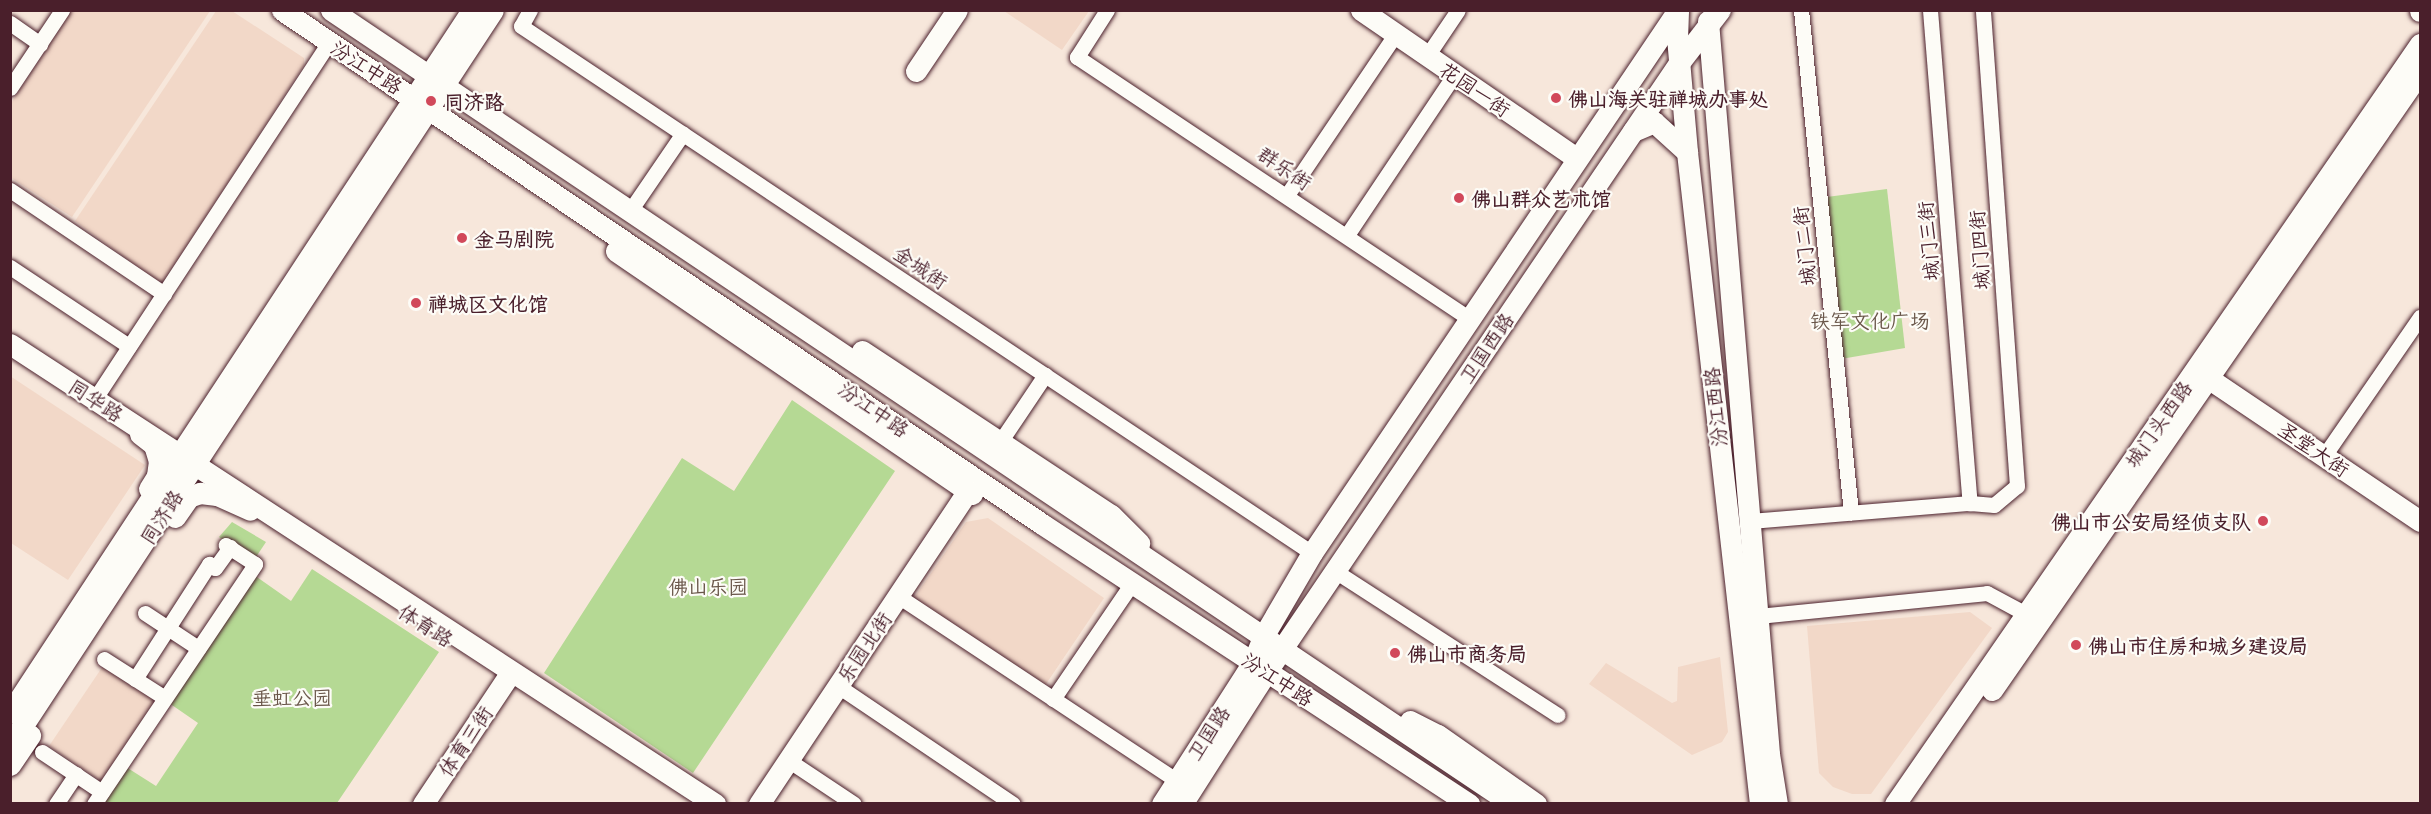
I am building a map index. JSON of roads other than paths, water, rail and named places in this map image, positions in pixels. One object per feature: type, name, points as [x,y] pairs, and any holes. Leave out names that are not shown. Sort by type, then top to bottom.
[{"type":"main road","name":"汾江中路","points":[[282,10],[1098,561],[1469,804]]},
{"type":"main road","name":"汾江中路","points":[[331,10],[1172,575],[1283,647],[1512,804]]},
{"type":"main road","points":[[437,80],[472,10]]},
{"type":"main road","points":[[422,103],[437,80],[493,10]]},
{"type":"main road","points":[[916,71],[957,10]]},
{"type":"main road","name":"花园一街","points":[[1361,10],[1576,158]]},
{"type":"main road","points":[[1383,10],[1395,35]]},
{"type":"main road","points":[[1664,31],[1668,10]]},
{"type":"main road","name":"卫国西路","points":[[1260,667],[1264,635],[1312,553],[1468,318],[1678,10]]},
{"type":"main road","name":"汾江西路","points":[[1678,10],[1679,63],[1687,152],[1760,804]]},
{"type":"main road","name":"卫国西路","points":[[1260,667],[1283,647],[1712,16]]},
{"type":"main road","name":"汾江西路","points":[[1712,16],[1750,521],[1777,804]]},
{"type":"main road","name":"城门头西路","points":[[1895,804],[2421,44]]},
{"type":"main road","name":"城门头西路","points":[[1913,804],[2421,72]]},
{"type":"main road","name":"同济路","points":[[214,422],[386,144],[422,103]]},
{"type":"main road","name":"同济路","points":[[10,713],[187,463],[371,195],[422,103]]},
{"type":"main road","points":[[1633,131],[1654,122],[1687,152]]},
{"type":"main road","points":[[114,413],[160,435],[179,435],[192,423],[373,145],[386,144]]},
{"type":"main road","points":[[590,184],[619,191],[1111,515],[1172,575]]},
{"type":"main road","points":[[252,506],[219,461],[221,448],[370,219],[371,195]]},
{"type":"main road","points":[[575,207],[609,246],[968,491],[1054,547],[1098,561]]},
{"type":"main road","name":"同华路","points":[[10,344],[187,463]]},
{"type":"main road","name":"圣堂大街","points":[[2208,378],[2421,521]]},
{"type":"main road","points":[[213,391],[214,422],[244,411]]},
{"type":"main road","points":[[141,502],[157,476],[159,461],[156,442]]},
{"type":"main road","name":"同济路","points":[[10,745],[169,515],[187,463]]},
{"type":"main road","name":"体育路","points":[[187,463],[698,804]]},
{"type":"main road","name":"乐园北街","points":[[759,804],[968,491]]},
{"type":"main road","points":[[10,765],[169,515],[189,497],[200,493],[217,495],[252,506]]},
{"type":"main road","name":"体育路","points":[[252,506],[715,804]]},
{"type":"main road","name":"卫国路","points":[[1162,804],[1260,667]]},
{"type":"main road","name":"卫国路","points":[[1182,804],[1260,667]]},
{"type":"main road","name":"体育三街","points":[[423,804],[507,678]]},
{"type":"main road","points":[[1345,689],[1438,735],[1536,804]]},
{"type":"main road","points":[[1401,759],[1455,804]]},
{"type":"street","points":[[10,88],[62,10]]},
{"type":"street","name":"金城街","points":[[530,10],[521,26],[1312,553]]},
{"type":"street","name":"群乐街","points":[[1107,10],[1077,57],[1347,235],[1468,318]]},
{"type":"street","points":[[1427,56],[1458,10]]},
{"type":"street","name":"城门二街","points":[[1801,10],[1851,513]]},
{"type":"street","name":"城门三街","points":[[1930,10],[1970,503]]},
{"type":"street","name":"城门四街","points":[[1970,503],[1994,505],[2017,486],[1983,10]]},
{"type":"street","points":[[10,23],[40,44]]},
{"type":"street","points":[[1287,195],[1395,35]]},
{"type":"street","points":[[94,400],[329,42]]},
{"type":"street","points":[[1347,235],[1454,75]]},
{"type":"street","points":[[636,202],[683,133]]},
{"type":"street","points":[[10,190],[164,294]]},
{"type":"street","points":[[10,267],[129,346]]},
{"type":"street","points":[[2324,456],[2421,317]]},
{"type":"street","points":[[1000,442],[1046,375]]},
{"type":"street","points":[[1750,521],[1970,503]]},
{"type":"street","points":[[42,752],[76,774],[98,798],[255,564],[228,546],[215,568],[209,564],[135,678]]},
{"type":"street","points":[[1335,571],[1558,715]]},
{"type":"street","points":[[1053,699],[1132,583]]},
{"type":"street","points":[[1758,616],[1987,593],[2026,614]]},
{"type":"street","points":[[898,596],[1177,781]]},
{"type":"street","points":[[145,613],[198,648]]},
{"type":"street","points":[[104,658],[165,698]]},
{"type":"street","points":[[838,686],[1013,804]]},
{"type":"street","points":[[788,760],[854,804]]},
{"type":"street","points":[[56,804],[76,774]]},
{"type":"place","name":"佛山海关驻禅城办事处","points":[[1556,98]]},
{"type":"place","name":"同济路","points":[[431,101]]},
{"type":"place","name":"佛山群众艺术馆","points":[[1459,198]]},
{"type":"place","name":"金马剧院","points":[[462,238]]},
{"type":"place","name":"禅城区文化馆","points":[[416,303]]},
{"type":"place","name":"佛山市公安局经侦支队","points":[[2263,521]]},
{"type":"place","name":"佛山市住房和城乡建设局","points":[[2076,645]]},
{"type":"place","name":"佛山市商务局","points":[[1395,653]]},
{"type":"park label","name":"铁军文化广场","points":[[1870,320]]},
{"type":"park label","name":"佛山乐园","points":[[708,586]]},
{"type":"park label","name":"垂虹公园","points":[[292,697]]}]
